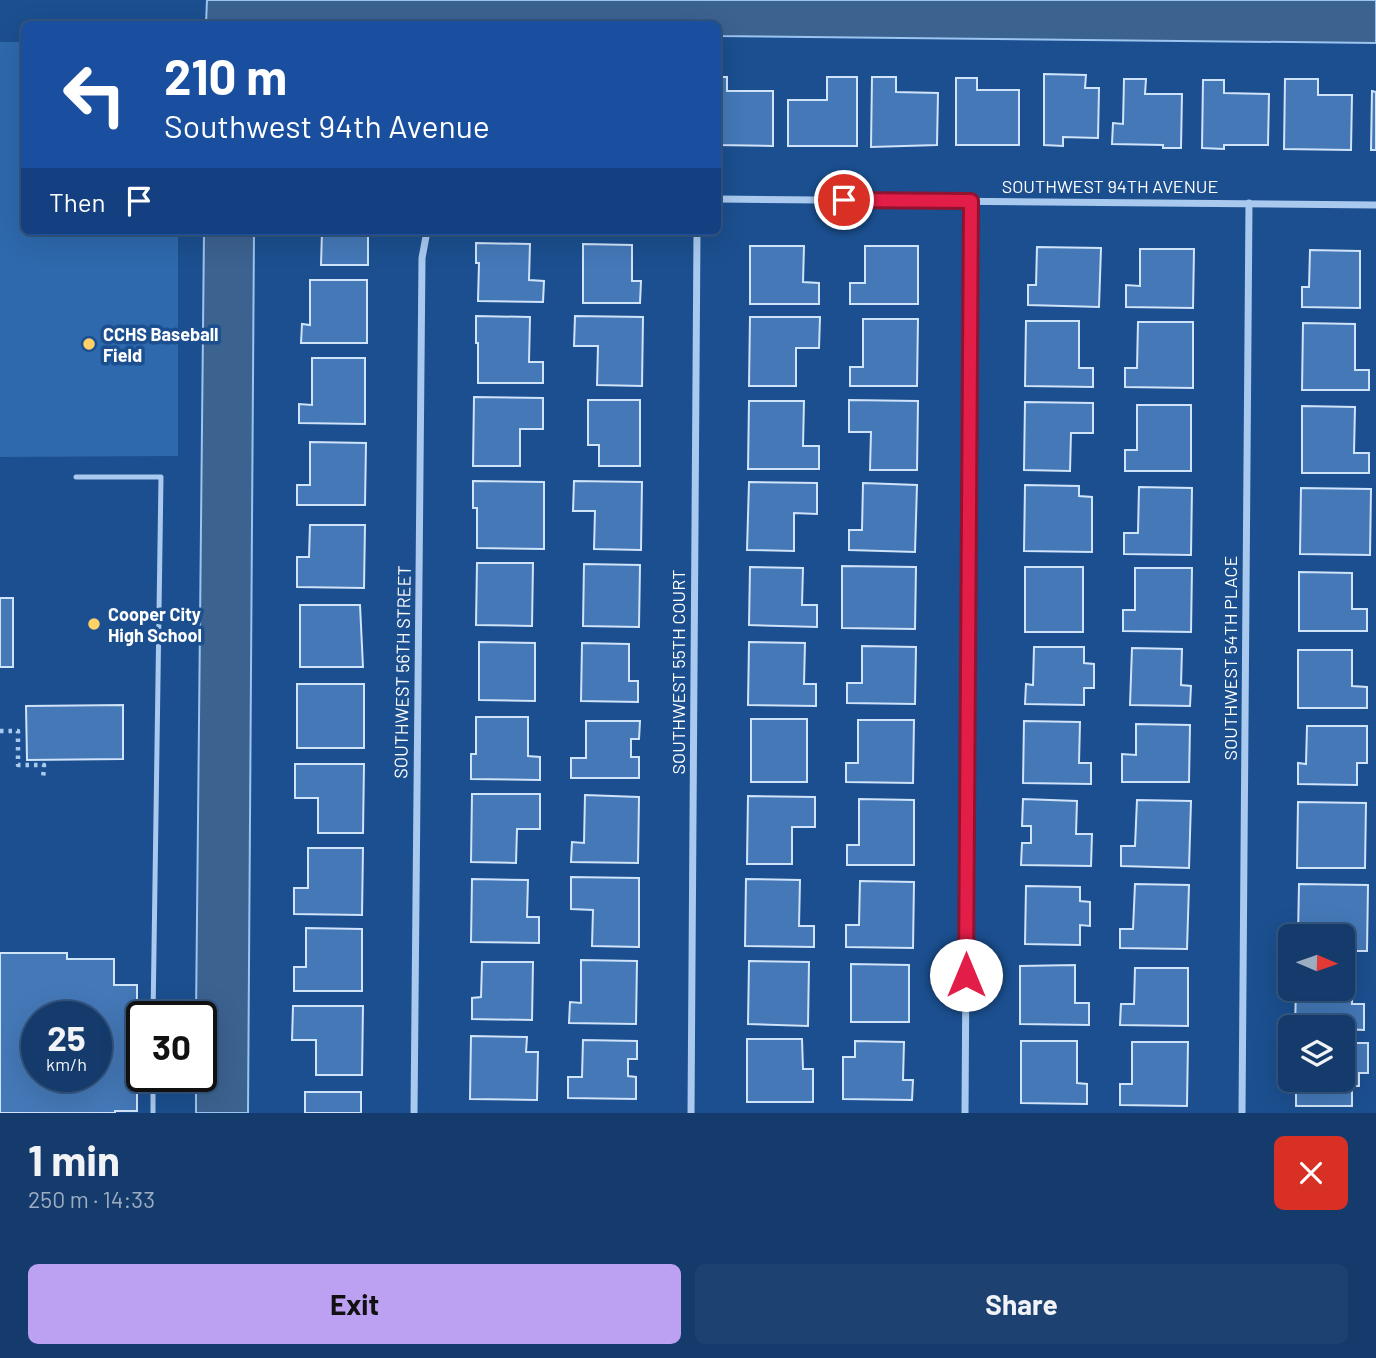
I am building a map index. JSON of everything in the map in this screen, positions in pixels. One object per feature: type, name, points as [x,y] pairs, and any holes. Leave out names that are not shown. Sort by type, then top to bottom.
[{"type":"street","name":"SOUTHWEST 94TH AVENUE","points":[[721,199],[1376,205]]},
{"type":"street","points":[[965,1113],[971,201]]},
{"type":"street","name":"SOUTHWEST 54TH PLACE","points":[[1242,1113],[1249,202]]},
{"type":"street","name":"SOUTHWEST 56TH STREET","points":[[414,1113],[422,258],[426,235]]},
{"type":"street","name":"SOUTHWEST 55TH COURT","points":[[691,1113],[697,235]]},
{"type":"lane","points":[[76,477],[160,477],[153,1001]]},
{"type":"lane","points":[[153,1092],[153,1113]]},
{"type":"path","points":[[0,731],[18,731],[18,765],[44,765],[43,780]]},
{"type":"shaded area","points":[[207,0],[1376,0],[1376,43],[721,36],[721,21],[206,21]]},
{"type":"shaded area","name":"CCHS Baseball Field","points":[[0,42],[21,42],[21,235],[178,235],[178,456],[0,457]]},
{"type":"shaded area","points":[[204,235],[254,235],[248,1113],[196,1113],[196,1092],[217,1092],[217,1001],[196,1001]]},
{"type":"building","points":[[1044,74],[1086,75],[1085,88],[1099,88],[1098,138],[1063,137],[1063,146],[1044,145]]},
{"type":"building","points":[[721,77],[727,77],[727,91],[773,91],[773,146],[721,145]]},
{"type":"building","points":[[827,77],[857,77],[857,146],[788,146],[788,100],[827,100]]},
{"type":"building","points":[[872,77],[896,77],[896,92],[938,93],[937,145],[871,147]]},
{"type":"building","points":[[956,78],[977,78],[977,90],[1019,90],[1019,145],[956,145]]},
{"type":"building","points":[[1124,79],[1146,79],[1145,94],[1182,94],[1181,148],[1112,144],[1113,123],[1123,124]]},
{"type":"building","points":[[1285,79],[1318,79],[1318,95],[1352,95],[1351,150],[1284,149]]},
{"type":"building","points":[[1203,80],[1224,80],[1224,93],[1269,94],[1268,145],[1202,148]]},
{"type":"building","points":[[1372,91],[1376,92],[1376,150],[1371,150]]},
{"type":"building","points":[[322,235],[368,235],[368,265],[321,265]]},
{"type":"building","points":[[476,243],[530,244],[529,280],[544,281],[543,302],[478,301],[479,263],[476,263]]},
{"type":"building","points":[[583,244],[632,245],[632,281],[641,281],[640,303],[583,303]]},
{"type":"building","points":[[750,246],[804,246],[803,282],[819,283],[819,304],[750,304]]},
{"type":"building","points":[[865,246],[918,246],[918,304],[850,304],[850,283],[865,283]]},
{"type":"building","points":[[1037,247],[1101,248],[1099,307],[1028,305],[1028,285],[1036,285]]},
{"type":"building","points":[[1140,249],[1194,249],[1193,308],[1126,307],[1126,285],[1140,286]]},
{"type":"building","points":[[1310,250],[1360,251],[1360,308],[1302,307],[1302,287],[1309,287]]},
{"type":"building","points":[[310,280],[367,280],[367,343],[301,343],[302,324],[310,325]]},
{"type":"building","points":[[476,316],[530,317],[529,362],[543,362],[543,383],[478,383]]},
{"type":"building","points":[[575,316],[643,317],[642,386],[597,385],[598,346],[574,346]]},
{"type":"building","points":[[750,317],[820,317],[819,348],[796,348],[796,386],[749,386]]},
{"type":"building","points":[[863,319],[918,319],[917,386],[850,386],[850,367],[863,367]]},
{"type":"building","points":[[1026,321],[1079,321],[1079,368],[1093,368],[1093,387],[1025,386]]},
{"type":"building","points":[[1138,322],[1193,322],[1193,388],[1125,387],[1125,368],[1137,368]]},
{"type":"building","points":[[1303,323],[1355,324],[1355,370],[1369,370],[1369,390],[1302,390]]},
{"type":"building","points":[[312,358],[365,358],[365,424],[299,423],[299,404],[312,405]]},
{"type":"building","points":[[474,397],[543,398],[543,429],[520,429],[520,466],[473,466]]},
{"type":"building","points":[[588,400],[640,400],[640,466],[599,466],[599,445],[588,445]]},
{"type":"building","points":[[849,400],[918,401],[917,470],[870,470],[871,432],[849,432]]},
{"type":"building","points":[[749,401],[804,401],[803,446],[819,446],[819,469],[748,469]]},
{"type":"building","points":[[1025,402],[1093,403],[1093,433],[1071,433],[1070,471],[1024,470]]},
{"type":"building","points":[[1137,405],[1191,405],[1191,471],[1125,471],[1125,450],[1137,450]]},
{"type":"building","points":[[1302,406],[1355,407],[1354,453],[1369,453],[1369,473],[1302,473]]},
{"type":"building","points":[[310,442],[366,443],[365,505],[297,505],[297,485],[310,485]]},
{"type":"building","points":[[473,481],[544,482],[544,549],[477,548],[477,508],[473,508]]},
{"type":"building","points":[[574,481],[642,482],[641,550],[594,549],[595,511],[573,511]]},
{"type":"building","points":[[749,482],[817,483],[817,514],[794,513],[794,551],[747,550]]},
{"type":"building","points":[[863,483],[917,485],[915,552],[849,550],[849,530],[862,530]]},
{"type":"building","points":[[1025,485],[1079,486],[1079,496],[1092,497],[1092,552],[1024,551]]},
{"type":"building","points":[[1139,487],[1192,488],[1191,555],[1124,554],[1124,533],[1138,533]]},
{"type":"building","points":[[1301,488],[1371,489],[1370,555],[1300,554]]},
{"type":"building","points":[[310,525],[365,525],[364,588],[297,587],[297,557],[309,557]]},
{"type":"building","points":[[477,563],[533,563],[532,626],[476,625]]},
{"type":"building","points":[[584,564],[640,565],[639,627],[583,626]]},
{"type":"building","points":[[842,566],[916,567],[915,629],[842,628]]},
{"type":"building","points":[[750,567],[803,568],[802,605],[817,605],[817,627],[749,625]]},
{"type":"building","points":[[1025,567],[1083,567],[1083,632],[1025,632]]},
{"type":"building","points":[[1135,568],[1192,568],[1191,632],[1123,631],[1123,610],[1135,610]]},
{"type":"building","points":[[1299,572],[1352,573],[1352,609],[1367,609],[1367,631],[1299,631]]},
{"type":"building","points":[[0,598],[13,598],[13,667],[0,667]]},
{"type":"building","points":[[300,605],[360,605],[363,667],[300,667]]},
{"type":"building","points":[[479,642],[535,643],[535,701],[479,700]]},
{"type":"building","points":[[749,642],[805,643],[804,684],[816,684],[816,706],[748,705]]},
{"type":"building","points":[[582,643],[629,644],[629,681],[638,681],[638,702],[581,701]]},
{"type":"building","points":[[862,646],[916,647],[915,704],[847,703],[847,683],[862,683]]},
{"type":"building","points":[[1034,647],[1084,647],[1084,663],[1094,664],[1094,688],[1084,688],[1084,705],[1025,704],[1026,684],[1033,685]]},
{"type":"building","points":[[1132,648],[1182,649],[1181,685],[1191,686],[1190,706],[1130,705]]},
{"type":"building","points":[[1298,650],[1352,650],[1352,686],[1367,687],[1367,708],[1298,708]]},
{"type":"building","points":[[297,684],[364,684],[364,748],[297,748]]},
{"type":"building","points":[[123,705],[123,759],[27,760],[26,706]]},
{"type":"building","points":[[476,717],[528,717],[528,756],[540,757],[540,780],[471,779],[471,754],[476,754]]},
{"type":"building","points":[[751,719],[807,719],[807,782],[751,782]]},
{"type":"building","points":[[858,720],[914,720],[913,783],[846,782],[846,763],[858,763]]},
{"type":"building","points":[[586,721],[640,721],[639,739],[631,739],[631,757],[639,757],[639,778],[571,778],[571,758],[586,758]]},
{"type":"building","points":[[1024,721],[1080,722],[1079,763],[1091,763],[1091,784],[1023,783]]},
{"type":"building","points":[[1136,724],[1190,725],[1189,782],[1122,782],[1122,754],[1136,755]]},
{"type":"building","points":[[1307,726],[1367,726],[1367,763],[1357,763],[1357,785],[1298,784],[1298,763],[1306,764]]},
{"type":"building","points":[[295,764],[364,764],[363,833],[318,833],[318,798],[295,798]]},
{"type":"building","points":[[472,794],[540,794],[540,829],[517,829],[516,863],[471,862]]},
{"type":"building","points":[[585,795],[639,797],[638,863],[571,862],[572,842],[584,843]]},
{"type":"building","points":[[748,796],[815,797],[815,827],[792,827],[792,864],[747,864]]},
{"type":"building","points":[[859,799],[914,800],[914,865],[847,865],[847,845],[859,845]]},
{"type":"building","points":[[1023,799],[1077,801],[1076,834],[1092,834],[1091,866],[1021,865],[1022,843],[1031,843],[1031,826],[1022,826]]},
{"type":"building","points":[[1137,800],[1191,801],[1189,868],[1121,866],[1121,846],[1135,846]]},
{"type":"building","points":[[1298,802],[1366,803],[1365,868],[1297,868]]},
{"type":"building","points":[[308,848],[363,848],[362,915],[294,914],[294,888],[308,888]]},
{"type":"building","points":[[571,877],[639,878],[639,947],[592,946],[593,910],[571,909]]},
{"type":"building","points":[[472,879],[528,880],[527,917],[539,917],[539,943],[471,942]]},
{"type":"building","points":[[746,879],[800,880],[799,926],[814,926],[814,947],[745,946]]},
{"type":"building","points":[[860,881],[914,882],[913,948],[846,947],[846,925],[859,925]]},
{"type":"building","points":[[1135,884],[1189,885],[1187,949],[1120,948],[1120,929],[1133,929]]},
{"type":"building","points":[[1299,884],[1368,885],[1367,951],[1355,951],[1355,924],[1298,924]]},
{"type":"building","points":[[1026,886],[1080,887],[1080,901],[1090,902],[1090,926],[1080,925],[1080,945],[1025,944]]},
{"type":"building","points":[[306,928],[362,929],[362,991],[294,991],[294,967],[306,967]]},
{"type":"building","points":[[0,953],[67,953],[67,959],[114,959],[114,985],[137,985],[137,1001],[126,1001],[126,1092],[137,1092],[137,1111],[0,1113]]},
{"type":"building","points":[[581,960],[637,961],[636,1024],[569,1023],[570,1002],[581,1003]]},
{"type":"building","points":[[749,961],[809,962],[808,1026],[748,1024]]},
{"type":"building","points":[[482,962],[533,962],[532,1020],[472,1019],[472,998],[481,997]]},
{"type":"building","points":[[851,964],[909,965],[909,1022],[851,1022]]},
{"type":"building","points":[[1075,965],[1075,1003],[1089,1003],[1089,1025],[1020,1024],[1020,966]]},
{"type":"building","points":[[1135,968],[1188,968],[1188,1026],[1120,1025],[1121,1004],[1134,1004]]},
{"type":"building","points":[[1296,1001],[1352,1001],[1352,1004],[1364,1004],[1364,1030],[1355,1030],[1355,1015],[1295,1015]]},
{"type":"building","points":[[293,1006],[363,1006],[362,1075],[316,1075],[316,1040],[292,1040]]},
{"type":"building","points":[[471,1036],[527,1037],[526,1052],[538,1052],[537,1100],[470,1099]]},
{"type":"building","points":[[747,1039],[802,1039],[803,1069],[813,1069],[813,1102],[747,1102]]},
{"type":"building","points":[[583,1040],[637,1041],[637,1059],[628,1059],[628,1076],[636,1077],[636,1099],[568,1098],[568,1077],[582,1077]]},
{"type":"building","points":[[855,1041],[904,1042],[903,1080],[913,1080],[912,1100],[843,1099],[843,1057],[855,1057]]},
{"type":"building","points":[[1021,1041],[1077,1041],[1077,1083],[1087,1084],[1087,1104],[1021,1103]]},
{"type":"building","points":[[1132,1042],[1188,1042],[1187,1106],[1120,1105],[1120,1084],[1132,1084]]},
{"type":"building","points":[[1355,1043],[1368,1043],[1368,1073],[1359,1073],[1359,1086],[1355,1086]]},
{"type":"building","points":[[305,1092],[361,1092],[361,1113],[305,1113]]},
{"type":"building","points":[[1296,1092],[1352,1092],[1352,1106],[1296,1106]]},
{"type":"place","name":"CCHS Baseball Field","points":[[89,344]]},
{"type":"place","name":"Cooper City High School","points":[[94,624]]},
{"type":"route","points":[[844,200],[971,201],[966,975]]}]
